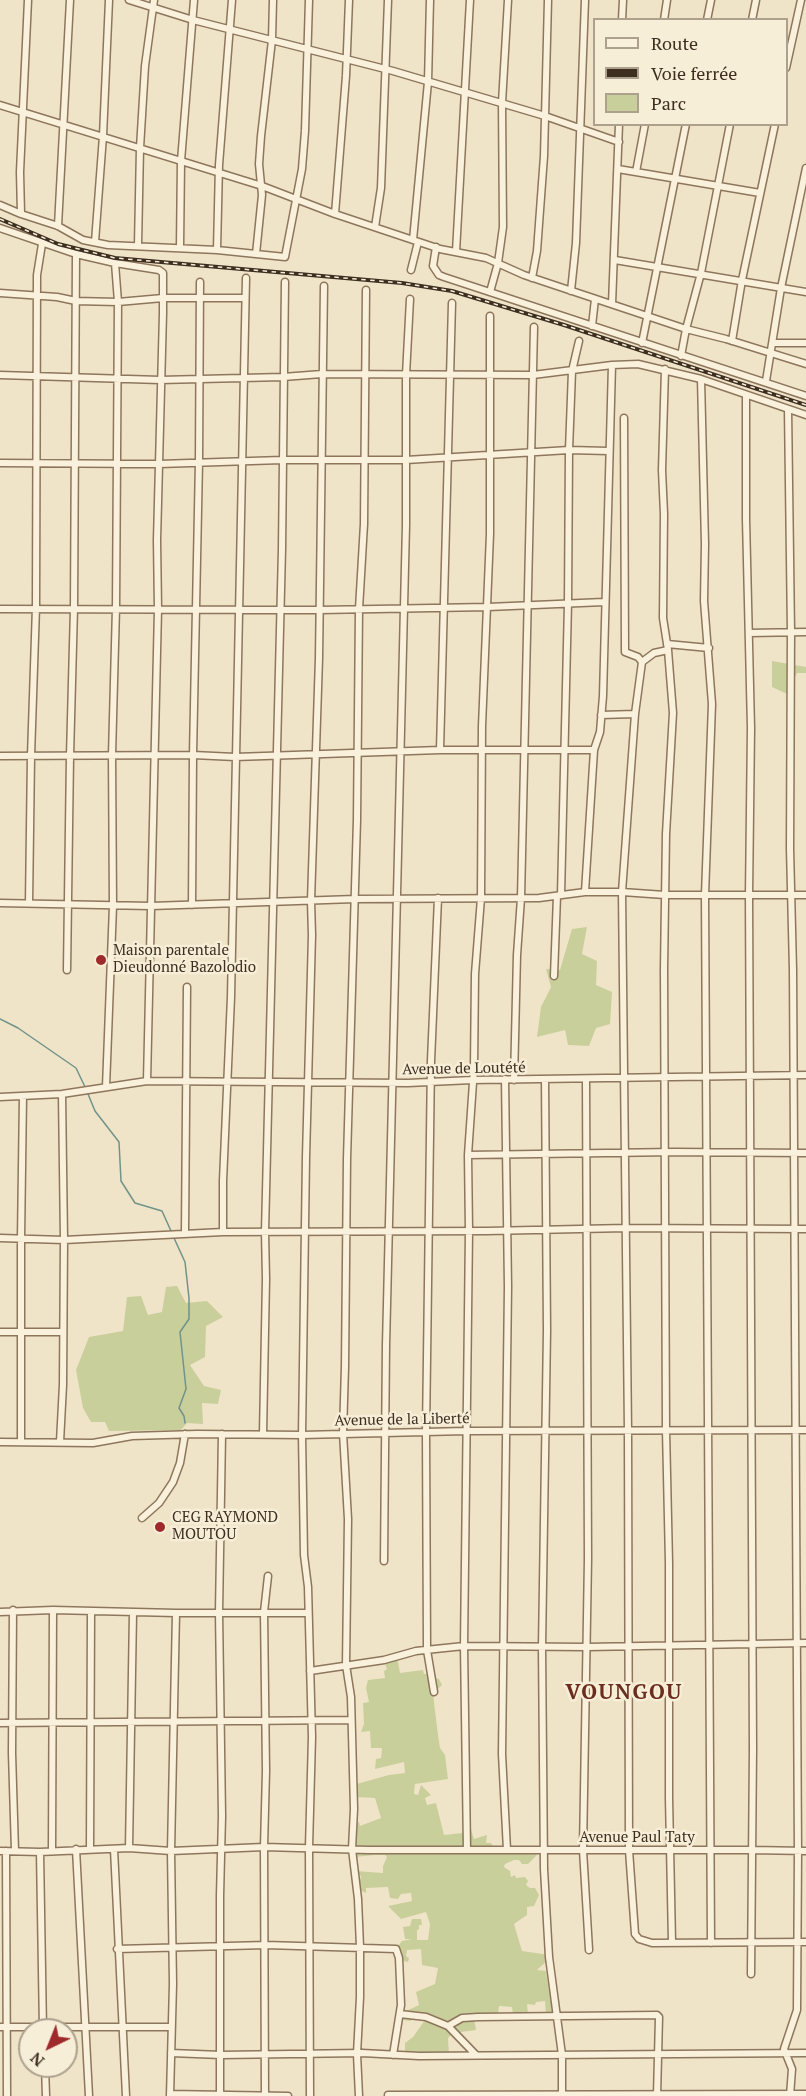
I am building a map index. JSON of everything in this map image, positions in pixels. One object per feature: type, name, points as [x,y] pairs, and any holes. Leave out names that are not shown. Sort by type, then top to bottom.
[{"type":"street","points":[[21,214],[20,172],[28,0]]},
{"type":"street","points":[[58,226],[70,0]]},
{"type":"street","points":[[95,242],[103,136],[109,0]]},
{"type":"street","points":[[129,0],[153,4],[193,20],[465,92],[545,116],[619,142]]},
{"type":"street","points":[[180,247],[180,161],[194,0]]},
{"type":"street","points":[[217,250],[219,173],[232,0]]},
{"type":"street","points":[[256,254],[262,186],[259,164],[272,40],[273,0]]},
{"type":"street","points":[[0,205],[58,226],[83,240],[108,245],[180,247],[285,257],[302,169],[309,0]]},
{"type":"street","points":[[335,214],[349,0]]},
{"type":"street","points":[[375,226],[381,188],[388,0]]},
{"type":"street","points":[[411,270],[416,241],[428,82],[430,0]]},
{"type":"street","points":[[456,252],[470,0]]},
{"type":"street","points":[[490,292],[498,264],[503,227],[502,103],[508,0]]},
{"type":"street","points":[[532,278],[537,251],[545,116],[548,0]]},
{"type":"street","points":[[571,291],[576,243],[585,0]]},
{"type":"street","points":[[622,18],[623,0]]},
{"type":"street","points":[[664,18],[667,0]]},
{"type":"street","points":[[708,18],[711,0]]},
{"type":"street","points":[[752,18],[756,0]]},
{"type":"street","points":[[788,59],[801,0]]},
{"type":"street","points":[[138,245],[145,66],[153,4]]},
{"type":"street","points":[[0,105],[262,186],[295,200],[436,248],[486,258],[532,278],[686,329],[805,362]]},
{"type":"street","points":[[612,304],[619,126]]},
{"type":"street","points":[[636,172],[645,126]]},
{"type":"street","points":[[642,343],[686,126]]},
{"type":"street","points":[[681,356],[730,126]]},
{"type":"street","points":[[732,341],[742,280],[775,126]]},
{"type":"street","points":[[765,381],[781,288],[806,168]]},
{"type":"street","points":[[618,169],[760,193]]},
{"type":"street","points":[[0,230],[76,254],[161,271],[163,298],[158,609],[147,1081]]},
{"type":"street","points":[[29,903],[36,607],[38,275],[42,244]]},
{"type":"street","points":[[436,248],[433,266],[439,275],[806,396]]},
{"type":"street","points":[[67,970],[74,608],[76,254]]},
{"type":"street","points":[[615,260],[806,292]]},
{"type":"street","points":[[106,1087],[113,906],[112,756],[116,608],[118,302],[115,263]]},
{"type":"street","points":[[223,1232],[246,278]]},
{"type":"street","points":[[192,905],[195,609],[200,461],[200,282]]},
{"type":"street","points":[[263,1434],[265,1232],[274,902],[285,282]]},
{"type":"street","points":[[310,2096],[311,1721],[302,1435],[311,901],[320,610],[324,286]]},
{"type":"street","points":[[359,2096],[357,2054],[360,1947],[358,1899],[352,1850],[354,1809],[351,1697],[346,1665],[348,1520],[343,1433],[366,290]]},
{"type":"street","points":[[0,293],[76,301],[118,302],[163,298],[244,298]]},
{"type":"street","points":[[384,1561],[406,375],[410,299]]},
{"type":"street","points":[[592,326],[595,299]]},
{"type":"street","points":[[440,750],[452,303]]},
{"type":"street","points":[[467,1850],[464,1646],[468,1155],[476,1021],[475,974],[481,898],[482,715],[488,607],[490,316]]},
{"type":"street","points":[[514,1080],[529,605],[534,327]]},
{"type":"street","points":[[554,976],[559,895],[568,603],[568,450],[572,371],[579,341]]},
{"type":"street","points":[[772,343],[806,343]]},
{"type":"street","points":[[0,375],[117,380],[283,377],[322,374],[533,375],[638,364],[701,379],[806,415]]},
{"type":"street","points":[[585,892],[594,750],[600,732],[601,715],[612,365]]},
{"type":"street","points":[[664,369],[663,618],[673,741],[666,834],[664,1076],[672,1942]]},
{"type":"street","points":[[701,379],[704,601],[712,705],[705,895],[711,1943]]},
{"type":"street","points":[[746,395],[746,519],[751,728],[749,895],[753,1643],[751,1974]]},
{"type":"street","points":[[788,409],[798,1852],[797,2010],[784,2049],[792,2069],[790,2095]]},
{"type":"street","points":[[624,418],[625,652],[638,657],[642,662]]},
{"type":"street","points":[[0,463],[159,464],[200,461],[364,461],[568,450],[608,451]]},
{"type":"street","points":[[0,609],[36,607],[320,610],[604,602]]},
{"type":"street","points":[[749,633],[806,632]]},
{"type":"street","points":[[708,648],[667,647],[642,662],[635,714],[622,892],[628,1431],[629,1850],[636,1937],[652,1943],[806,1942]]},
{"type":"street","points":[[601,715],[635,714]]},
{"type":"street","points":[[0,756],[193,755],[235,757],[440,750],[594,750]]},
{"type":"street","points":[[0,903],[151,906],[355,899],[521,898],[585,892],[665,895],[806,895]]},
{"type":"street","points":[[434,1692],[427,1650],[426,1432],[430,1082],[438,898]]},
{"type":"street","points":[[185,1232],[187,987]]},
{"type":"street","name":"Avenue de Loutété","points":[[0,1097],[62,1094],[147,1081],[392,1083],[505,1079],[806,1075]]},
{"type":"street","points":[[505,1079],[507,1230],[502,1754],[507,1850]]},
{"type":"street","points":[[544,1079],[547,1230],[542,1647],[544,1881],[549,1957],[562,2055],[562,2095]]},
{"type":"street","points":[[586,1079],[587,1431],[584,1850],[589,1950]]},
{"type":"street","points":[[60,1442],[63,1385],[64,1240],[62,1094]]},
{"type":"street","points":[[21,1442],[23,1096]]},
{"type":"street","points":[[468,1155],[665,1152],[806,1153]]},
{"type":"street","points":[[0,1238],[64,1240],[185,1232],[626,1228],[806,1229]]},
{"type":"street","points":[[0,1332],[63,1332]]},
{"type":"street","name":"Avenue de la Liberté","points":[[0,1442],[93,1443],[132,1436],[185,1434],[806,1430]]},
{"type":"street","points":[[142,1518],[159,1503],[172,1482],[180,1463],[185,1434]]},
{"type":"street","points":[[220,2096],[219,1612],[222,1434]]},
{"type":"street","points":[[265,2096],[264,1612],[268,1576]]},
{"type":"street","points":[[13,1610],[15,1851]]},
{"type":"street","points":[[0,1612],[53,1610],[133,1613],[308,1613]]},
{"type":"street","points":[[52,1851],[53,1610]]},
{"type":"street","points":[[90,1849],[91,1611]]},
{"type":"street","points":[[129,1848],[133,1613]]},
{"type":"street","points":[[176,1613],[171,1851],[173,1947],[170,2095],[288,2096]]},
{"type":"street","points":[[310,1671],[384,1660],[427,1650],[464,1646],[586,1647],[806,1643]]},
{"type":"street","points":[[0,1724],[351,1720]]},
{"type":"street","name":"Avenue Paul Taty","points":[[3,1851],[40,1852],[129,1848],[171,1851],[309,1847],[352,1850],[806,1851]]},
{"type":"street","points":[[114,1849],[117,1949],[126,2096]]},
{"type":"street","points":[[76,1850],[89,2096]]},
{"type":"street","points":[[3,1851],[3,2027],[7,2096]]},
{"type":"street","points":[[40,1852],[43,2018]]},
{"type":"street","points":[[117,1949],[266,1945],[393,1948],[398,1951],[400,2014],[393,2055]]},
{"type":"street","points":[[400,2014],[426,2017],[448,2026],[476,2055]]},
{"type":"street","points":[[448,2026],[462,2018],[657,2015],[659,2016],[657,2095]]},
{"type":"street","points":[[78,2026],[171,2027]]},
{"type":"street","points":[[3,2027],[18,2027]]},
{"type":"street","points":[[171,2053],[657,2055],[806,2053]]},
{"type":"street","points":[[45,2078],[46,2096]]},
{"type":"street","points":[[388,2095],[806,2094]]},
{"type":"green space","points":[[772,661],[806,667],[806,673],[797,673],[787,694],[772,687]]},
{"type":"green space","points":[[587,927],[582,954],[597,961],[596,985],[612,992],[610,1024],[596,1028],[589,1046],[568,1045],[565,1030],[537,1037],[541,1007],[551,987],[546,969],[560,970],[572,929]]},
{"type":"green space","points":[[177,1286],[186,1303],[207,1301],[223,1317],[206,1326],[205,1357],[190,1365],[204,1386],[221,1390],[218,1404],[202,1403],[203,1424],[187,1423],[181,1430],[109,1431],[105,1422],[91,1422],[83,1408],[76,1370],[89,1337],[123,1331],[127,1297],[141,1296],[148,1315],[162,1312],[166,1287]]},
{"type":"green space","points":[[397,1657],[400,1673],[423,1670],[424,1674],[435,1674],[435,1678],[439,1679],[442,1685],[433,1694],[440,1748],[445,1755],[448,1779],[415,1784],[414,1794],[418,1795],[421,1785],[431,1795],[425,1798],[427,1805],[436,1803],[444,1835],[463,1833],[467,1830],[467,1817],[474,1839],[487,1835],[486,1843],[491,1843],[494,1848],[537,1855],[528,1864],[514,1860],[505,1864],[504,1867],[510,1871],[511,1877],[515,1875],[516,1878],[525,1877],[528,1881],[526,1885],[535,1888],[539,1895],[534,1906],[527,1907],[527,1915],[514,1924],[522,1951],[549,1955],[549,1959],[537,1970],[546,1971],[549,1992],[555,2007],[554,2014],[546,2015],[545,2001],[536,2002],[535,2005],[527,2004],[528,2014],[513,2015],[512,2007],[499,2006],[498,2014],[474,2018],[476,2030],[453,2033],[448,2038],[449,2055],[405,2054],[405,2043],[413,2037],[425,2020],[411,2018],[411,2021],[403,2020],[402,2013],[419,2005],[416,1992],[435,1984],[438,1968],[422,1965],[421,1949],[407,1950],[408,1962],[400,1960],[398,1946],[402,1941],[412,1939],[405,1939],[403,1927],[410,1926],[412,1919],[421,1919],[422,1925],[419,1925],[417,1930],[417,1940],[428,1940],[430,1924],[426,1912],[401,1919],[388,1906],[412,1901],[411,1893],[401,1894],[398,1899],[390,1898],[388,1887],[366,1888],[366,1893],[358,1889],[361,1876],[356,1874],[356,1871],[383,1873],[387,1857],[375,1855],[354,1857],[360,1847],[353,1845],[353,1837],[357,1837],[357,1834],[353,1835],[354,1823],[359,1822],[360,1826],[381,1818],[375,1798],[354,1797],[353,1785],[405,1773],[404,1762],[375,1769],[376,1759],[381,1758],[382,1748],[371,1748],[370,1731],[361,1732],[364,1724],[363,1703],[369,1702],[366,1688],[368,1680],[385,1678],[384,1671],[387,1669],[383,1658]]},
{"type":"waterway","points":[[0,1019],[18,1028],[76,1068],[86,1089]]},
{"type":"waterway","points":[[88,1094],[95,1111],[119,1142],[121,1181],[135,1203],[162,1211],[171,1231]]},
{"type":"waterway","points":[[174,1238],[185,1262],[189,1298],[189,1319],[180,1332],[186,1389],[179,1408],[185,1423]]},
{"type":"railway","points":[[0,219],[58,244],[115,258],[402,283],[452,291],[564,325],[806,405]]},
{"type":"place","name":"Maison parentale Dieudonné Bazolodio","points":[[101,960]]},
{"type":"place","name":"CEG RAYMOND MOUTOU","points":[[160,1527]]},
{"type":"district","name":"VOUNGOU","points":[[624,1693]]}]
